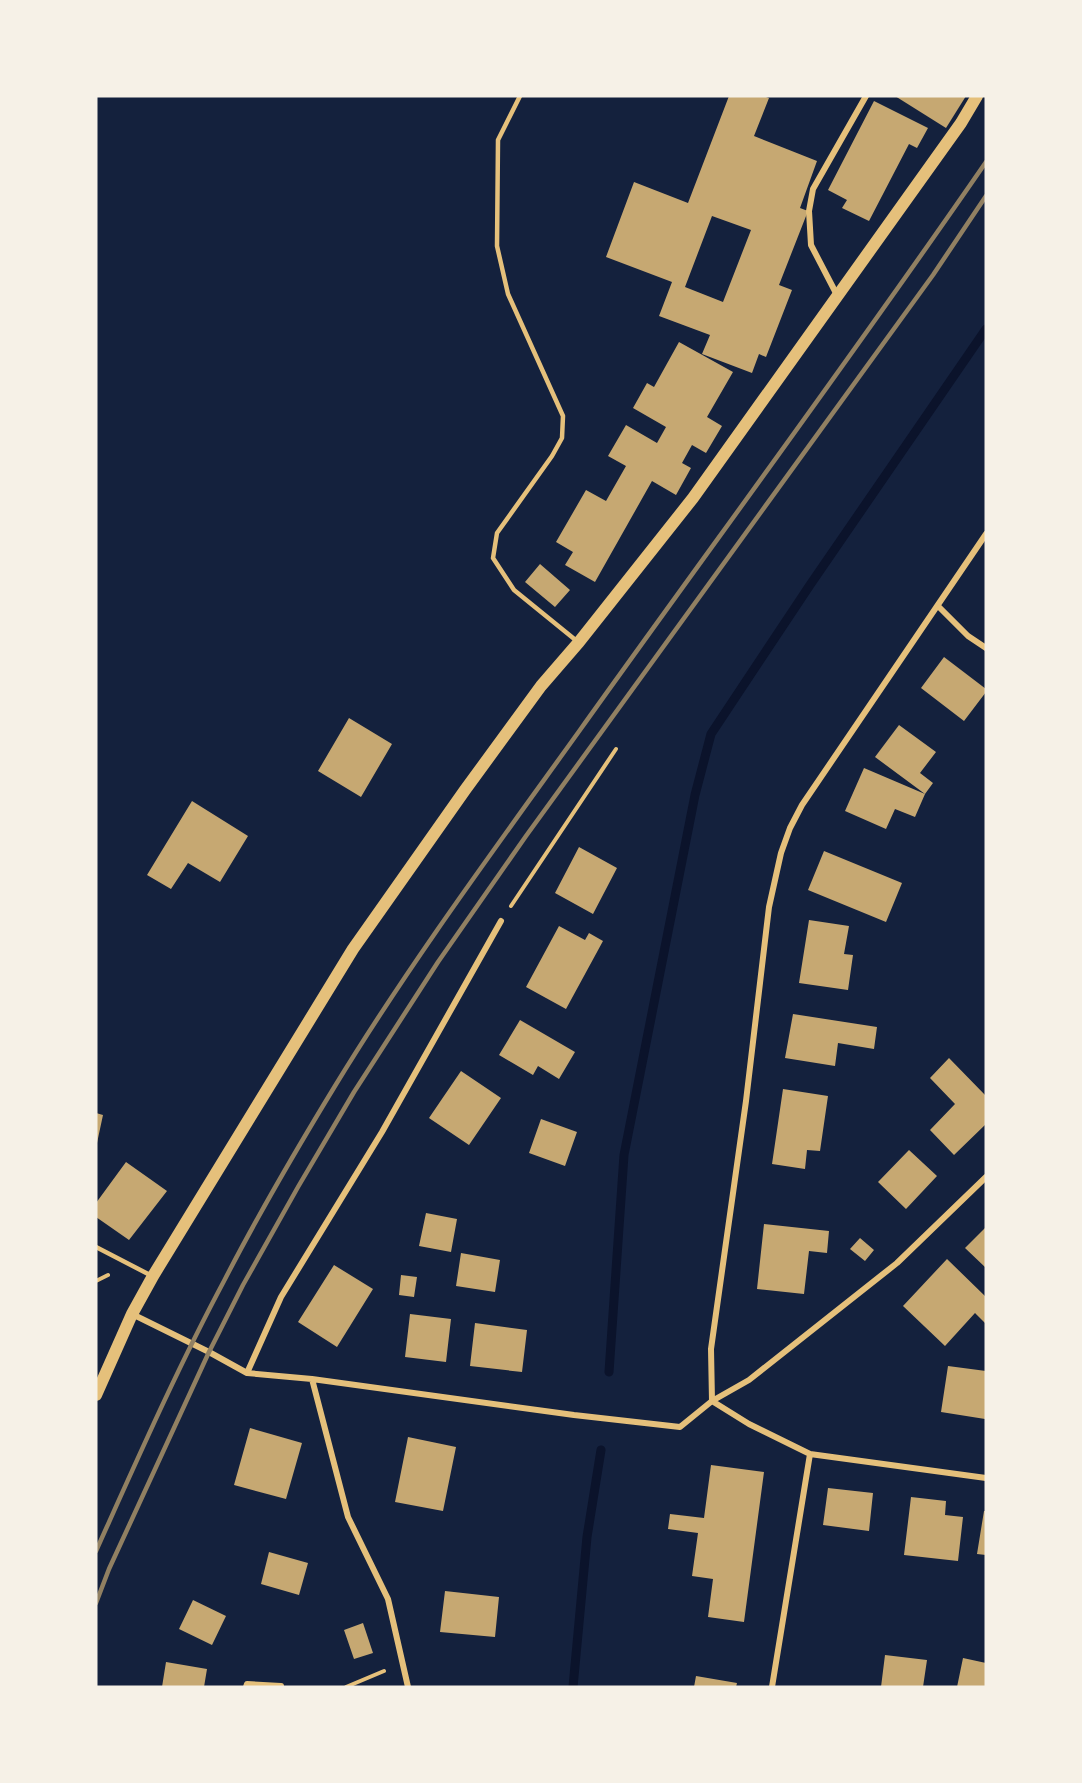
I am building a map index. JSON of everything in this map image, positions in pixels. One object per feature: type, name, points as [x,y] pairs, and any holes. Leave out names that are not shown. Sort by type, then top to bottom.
[{"type":"main road","points":[[96,1395],[132,1314],[153,1276],[353,949],[541,686],[579,642],[693,498],[962,123],[977,96]]},
{"type":"street","points":[[838,297],[812,245],[809,210],[813,189],[866,96]]},
{"type":"street","points":[[712,1401],[711,1349],[746,1101],[769,907],[781,853],[802,805],[986,534]]},
{"type":"street","points":[[938,606],[968,636],[986,648]]},
{"type":"street","points":[[247,1373],[281,1297],[382,1132],[501,921]]},
{"type":"street","points":[[132,1314],[247,1373],[312,1379],[574,1415],[680,1427],[712,1401],[749,1380],[897,1263],[986,1177]]},
{"type":"street","points":[[312,1379],[348,1517],[388,1599],[408,1687]]},
{"type":"street","points":[[712,1401],[749,1424],[810,1454],[986,1478]]},
{"type":"street","points":[[772,1687],[810,1454]]},
{"type":"street","points":[[246,1687],[247,1684],[281,1686]]},
{"type":"lane","points":[[520,96],[498,140],[497,246],[508,294],[563,416],[562,438],[552,456],[497,533],[493,558],[514,590],[579,642]]},
{"type":"lane","points":[[96,1246],[153,1276]]},
{"type":"path","points":[[501,921],[616,749]]},
{"type":"path","points":[[346,1687],[403,1663]]},
{"type":"building","points":[[729,96],[769,98],[754,136],[817,161],[800,208],[808,211],[779,285],[792,290],[766,357],[759,354],[752,373],[702,354],[710,335],[659,316],[672,282],[606,257],[634,182],[688,203]],"holes":[[[712,216],[751,230],[723,302],[685,287]]]},
{"type":"building","points":[[895,96],[966,96],[946,128]]},
{"type":"building","points":[[874,101],[928,128],[917,148],[909,144],[869,221],[842,208],[847,200],[828,190]]},
{"type":"building","points":[[679,342],[733,372],[707,417],[722,426],[706,453],[692,445],[682,463],[691,468],[676,495],[652,481],[595,582],[565,565],[573,552],[556,542],[586,490],[606,501],[626,466],[608,456],[626,425],[657,443],[666,427],[633,408],[647,383],[654,387]]},
{"type":"building","points":[[540,564],[570,590],[555,607],[525,582]]},
{"type":"building","points":[[944,657],[986,689],[964,721],[921,688]]},
{"type":"building","points":[[349,718],[392,744],[361,797],[318,771]]},
{"type":"building","points":[[899,725],[936,752],[920,773],[933,783],[925,794],[875,757]]},
{"type":"building","points":[[864,768],[925,794],[915,817],[895,809],[886,829],[845,811]]},
{"type":"building","points":[[192,801],[248,836],[220,882],[188,863],[171,889],[147,875]]},
{"type":"building","points":[[579,847],[617,868],[593,914],[555,893]]},
{"type":"building","points":[[824,851],[902,883],[886,922],[808,890]]},
{"type":"building","points":[[809,920],[849,926],[844,954],[853,955],[848,990],[799,983]]},
{"type":"building","points":[[559,926],[585,940],[589,933],[603,941],[566,1009],[526,987]]},
{"type":"building","points":[[793,1014],[877,1027],[874,1049],[838,1043],[835,1066],[785,1058]]},
{"type":"building","points":[[520,1020],[575,1052],[559,1079],[538,1066],[533,1075],[499,1055]]},
{"type":"building","points":[[949,1058],[986,1096],[986,1124],[954,1155],[930,1130],[955,1104],[930,1078]]},
{"type":"building","points":[[461,1071],[501,1098],[469,1145],[429,1118]]},
{"type":"building","points":[[783,1089],[828,1096],[820,1151],[807,1150],[805,1169],[772,1164]]},
{"type":"building","points":[[96,1113],[103,1115],[97,1143],[96,1143]]},
{"type":"building","points":[[541,1119],[577,1132],[565,1166],[529,1153]]},
{"type":"building","points":[[909,1150],[937,1176],[906,1209],[878,1182]]},
{"type":"building","points":[[126,1162],[167,1191],[129,1240],[96,1217],[96,1203]]},
{"type":"building","points":[[426,1213],[457,1219],[451,1252],[419,1246]]},
{"type":"building","points":[[764,1224],[829,1231],[827,1253],[809,1251],[804,1294],[757,1289]]},
{"type":"building","points":[[986,1227],[986,1268],[965,1248]]},
{"type":"building","points":[[860,1238],[874,1250],[865,1261],[850,1249]]},
{"type":"building","points":[[461,1253],[500,1260],[495,1292],[456,1286]]},
{"type":"building","points":[[947,1259],[986,1297],[986,1324],[975,1313],[945,1346],[903,1306]]},
{"type":"building","points":[[334,1265],[373,1289],[337,1347],[298,1322]]},
{"type":"building","points":[[401,1275],[417,1277],[414,1297],[399,1295]]},
{"type":"building","points":[[410,1314],[451,1319],[446,1362],[405,1357]]},
{"type":"building","points":[[475,1323],[527,1330],[522,1372],[470,1366]]},
{"type":"building","points":[[948,1366],[986,1371],[985,1419],[941,1412]]},
{"type":"building","points":[[250,1428],[302,1443],[286,1499],[234,1485]]},
{"type":"building","points":[[408,1437],[456,1447],[443,1511],[395,1502]]},
{"type":"building","points":[[711,1465],[764,1472],[744,1622],[708,1617],[713,1579],[692,1576],[698,1533],[668,1529],[670,1514],[704,1518]]},
{"type":"building","points":[[828,1488],[873,1493],[869,1531],[823,1525]]},
{"type":"building","points":[[911,1497],[946,1501],[945,1515],[963,1517],[958,1561],[904,1555]]},
{"type":"building","points":[[984,1511],[986,1511],[986,1555],[977,1554]]},
{"type":"building","points":[[269,1552],[308,1563],[299,1595],[261,1584]]},
{"type":"building","points":[[445,1591],[499,1597],[495,1637],[440,1632]]},
{"type":"building","points":[[193,1600],[226,1616],[212,1645],[179,1629]]},
{"type":"building","points":[[363,1623],[373,1653],[354,1659],[344,1630]]},
{"type":"building","points":[[885,1655],[927,1660],[923,1687],[881,1687]]},
{"type":"building","points":[[963,1658],[986,1663],[986,1687],[957,1687]]},
{"type":"building","points":[[166,1662],[207,1669],[204,1687],[162,1687]]},
{"type":"building","points":[[696,1676],[737,1683],[736,1687],[694,1687]]},
{"type":"waterway","points":[[609,1372],[624,1155],[695,795],[711,734],[986,329]]},
{"type":"waterway","points":[[573,1687],[587,1537],[601,1450]]},
{"type":"railway","points":[[96,1551],[174,1381],[237,1256],[292,1158],[364,1040],[423,950],[485,862],[986,162]]},
{"type":"railway","points":[[96,1603],[109,1569],[209,1352],[243,1285],[354,1092],[438,962],[526,836],[933,275],[986,196]]}]
